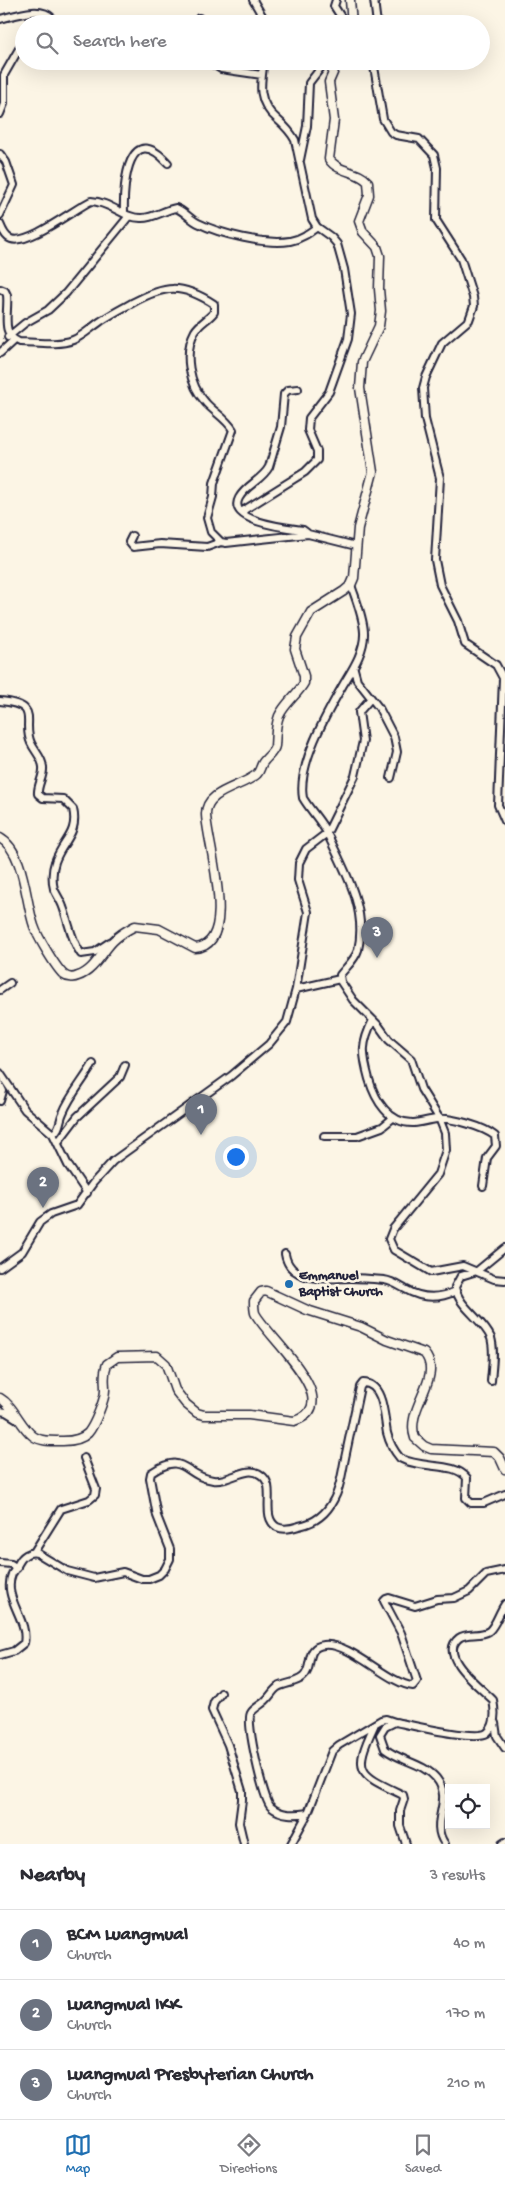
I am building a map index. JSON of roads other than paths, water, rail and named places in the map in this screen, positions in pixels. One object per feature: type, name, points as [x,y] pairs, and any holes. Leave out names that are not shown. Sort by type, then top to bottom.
[{"type":"street","points":[[253,0],[262,15]]},
{"type":"street","points":[[336,0],[334,6],[340,15]]},
{"type":"street","points":[[350,0],[351,15]]},
{"type":"street","points":[[374,0],[376,15]]},
{"type":"street","points":[[15,15],[38,12],[49,15]]},
{"type":"street","points":[[0,19],[15,15]]},
{"type":"street","points":[[0,114],[4,104],[4,75],[15,56]]},
{"type":"street","points":[[229,70],[262,75]]},
{"type":"street","points":[[240,512],[305,472],[317,460],[317,451],[308,430],[309,418],[329,392],[351,328],[349,294],[337,244],[317,226],[308,208],[295,140],[290,132],[266,108],[263,101],[263,70]]},
{"type":"street","points":[[299,163],[307,126],[309,83],[319,70]]},
{"type":"street","points":[[296,989],[340,979],[358,951],[360,924],[355,893],[327,832],[303,798],[303,782],[316,738],[354,669],[361,650],[364,632],[351,585],[355,570],[356,546],[361,514],[372,472],[362,406],[360,378],[364,354],[381,320],[379,289],[380,256],[377,247],[363,232],[359,221],[369,194],[368,182],[354,173],[335,166],[329,159],[334,120],[329,82],[334,70]]},
{"type":"street","points":[[375,70],[383,119],[386,126],[396,135],[419,139],[434,155],[438,168],[436,220],[461,259],[473,297],[472,314],[469,320],[442,343],[426,377],[422,398],[440,478],[434,560],[436,574],[462,630],[465,644],[496,665],[502,678],[498,805],[505,821]]},
{"type":"street","points":[[0,353],[25,323],[48,310],[66,293],[126,214],[127,171],[134,154],[143,148],[151,148],[157,151],[168,163]]},
{"type":"street","points":[[0,154],[6,162],[14,185],[0,215]]},
{"type":"street","points":[[0,224],[7,236],[20,239],[41,230],[91,201],[100,202],[126,214],[148,218],[176,208],[200,224],[223,233],[279,242],[300,238],[317,226]]},
{"type":"street","points":[[0,289],[5,291],[7,295],[2,324],[11,339]]},
{"type":"street","points":[[11,339],[62,342],[72,340],[80,337],[116,310],[163,289],[179,289],[194,293],[214,304],[214,312],[200,324],[194,333],[188,359],[189,369],[201,397],[233,430],[214,483],[213,497],[207,518],[209,528],[221,542]]},
{"type":"street","points":[[298,389],[288,390],[284,394],[280,427],[270,464],[265,473],[240,496],[238,503],[240,512],[246,517],[256,521],[303,530],[308,534]]},
{"type":"street","points":[[132,536],[129,542],[133,547],[160,544],[207,547],[221,542],[232,543],[308,534],[356,546]]},
{"type":"street","points":[[0,701],[18,705],[28,716],[30,742],[40,758],[43,768],[38,794],[43,798],[63,799],[73,809],[74,829],[56,859],[53,877],[54,889],[63,905],[74,944],[81,954],[96,952],[135,926],[159,929],[195,948],[207,946],[214,936],[218,911],[218,888],[206,822],[206,808],[215,796],[244,783],[256,775],[262,763],[275,748],[278,717],[304,682],[304,676],[295,648],[299,632],[316,608],[351,585]]},
{"type":"street","points":[[354,669],[357,680],[388,724],[394,737],[397,752],[392,778]]},
{"type":"street","points":[[0,1268],[22,1252],[40,1222],[51,1214],[77,1206],[92,1183],[113,1161],[231,1076],[276,1037],[287,1022],[296,989],[308,912],[298,880],[299,862],[306,849],[327,832],[355,776],[363,741],[359,712],[371,698]]},
{"type":"street","points":[[0,838],[10,847],[25,882],[34,927],[64,975],[69,978],[82,975],[113,940]]},
{"type":"street","points":[[340,979],[353,1000],[389,1040],[411,1059],[421,1089],[439,1118],[446,1141],[442,1167],[393,1229],[389,1239],[391,1245],[400,1255],[431,1272],[458,1266],[477,1271],[494,1279],[505,1280]]},
{"type":"street","points":[[0,990],[10,983]]},
{"type":"street","points":[[373,1020],[362,1046],[370,1083],[377,1098],[393,1118],[414,1123],[439,1118],[487,1130],[495,1136],[496,1146],[487,1158],[483,1186]]},
{"type":"street","points":[[53,1134],[60,1128],[63,1112],[85,1080],[92,1064]]},
{"type":"street","points":[[58,1142],[83,1111],[120,1077],[125,1065]]},
{"type":"street","points":[[0,1073],[25,1110],[53,1134],[68,1165],[86,1193]]},
{"type":"street","points":[[0,1085],[4,1091],[0,1101]]},
{"type":"street","points":[[324,1136],[358,1136],[382,1127],[393,1118]]},
{"type":"street","points":[[491,1382],[493,1348],[490,1338],[456,1291],[456,1283],[461,1276],[477,1271],[505,1248]]},
{"type":"street","points":[[285,1254],[286,1262],[300,1274],[315,1279],[387,1280],[417,1295],[431,1297],[447,1295],[456,1291]]},
{"type":"street","points":[[0,1398],[5,1401],[20,1421],[38,1439],[70,1442],[80,1439],[88,1433],[102,1402],[105,1390],[103,1377],[107,1364],[117,1357],[157,1356],[166,1364],[175,1390],[186,1404],[197,1413],[204,1415],[249,1415],[294,1421],[300,1420],[306,1416],[312,1403],[310,1388],[290,1357],[255,1312],[254,1301],[261,1292],[266,1291],[307,1310],[361,1327],[387,1340],[424,1353],[428,1358],[431,1369],[413,1419],[415,1438],[431,1449],[494,1452],[500,1458],[505,1469]]},
{"type":"street","points":[[34,1552],[67,1571],[94,1578],[123,1572],[142,1579],[149,1579],[159,1575],[168,1564],[170,1549],[157,1516],[150,1478],[151,1473],[171,1462],[214,1480],[256,1472],[267,1481],[270,1518],[276,1526],[282,1528],[294,1527],[306,1525],[316,1520],[335,1498],[360,1387],[363,1383],[369,1383],[375,1387],[379,1394],[388,1435],[400,1458],[415,1464],[458,1470],[467,1478],[466,1498],[471,1503],[494,1500],[505,1494]]},
{"type":"street","points":[[0,1411],[6,1412],[20,1421]]},
{"type":"street","points":[[0,1655],[20,1648],[25,1637],[11,1595],[12,1574],[20,1560],[34,1552],[60,1509],[89,1500],[95,1495],[96,1489],[84,1458]]},
{"type":"street","points":[[0,1564],[11,1564],[17,1568]]},
{"type":"street","points":[[308,1813],[287,1814],[278,1812],[266,1800],[251,1739],[248,1718],[250,1713],[265,1702],[277,1688],[303,1677],[306,1673],[311,1652],[324,1645],[334,1646],[360,1658],[399,1681],[413,1686],[417,1681],[401,1633],[384,1602],[386,1599],[389,1598],[418,1606],[437,1600],[454,1598],[470,1591],[486,1574],[505,1570]]},
{"type":"street","points":[[505,1604],[491,1629],[486,1633],[460,1638],[455,1643],[453,1649],[454,1657],[462,1671],[493,1700],[497,1736],[505,1748]]},
{"type":"street","points":[[221,1693],[214,1702],[212,1710],[228,1744],[242,1791],[239,1823],[244,1844]]},
{"type":"street","points":[[290,1844],[308,1813],[332,1751],[339,1745],[386,1719],[442,1732],[479,1735],[487,1733],[492,1727],[494,1719]]},
{"type":"street","points":[[395,1722],[382,1730],[380,1735],[382,1744],[385,1749],[395,1756],[426,1769],[440,1783],[444,1800],[438,1828],[445,1844]]},
{"type":"street","points":[[374,1724],[361,1755],[361,1765],[368,1778],[403,1795],[400,1826],[406,1844]]},
{"type":"place","name":"Luangmual Presbyterian Church","points":[[377,958]]},
{"type":"place","name":"BCM Luangmual","points":[[201,1135]]},
{"type":"place","name":"Luangmual IKK","points":[[43,1208]]},
{"type":"place","name":"Emmanuel Baptist Church","points":[[289,1284]]}]
